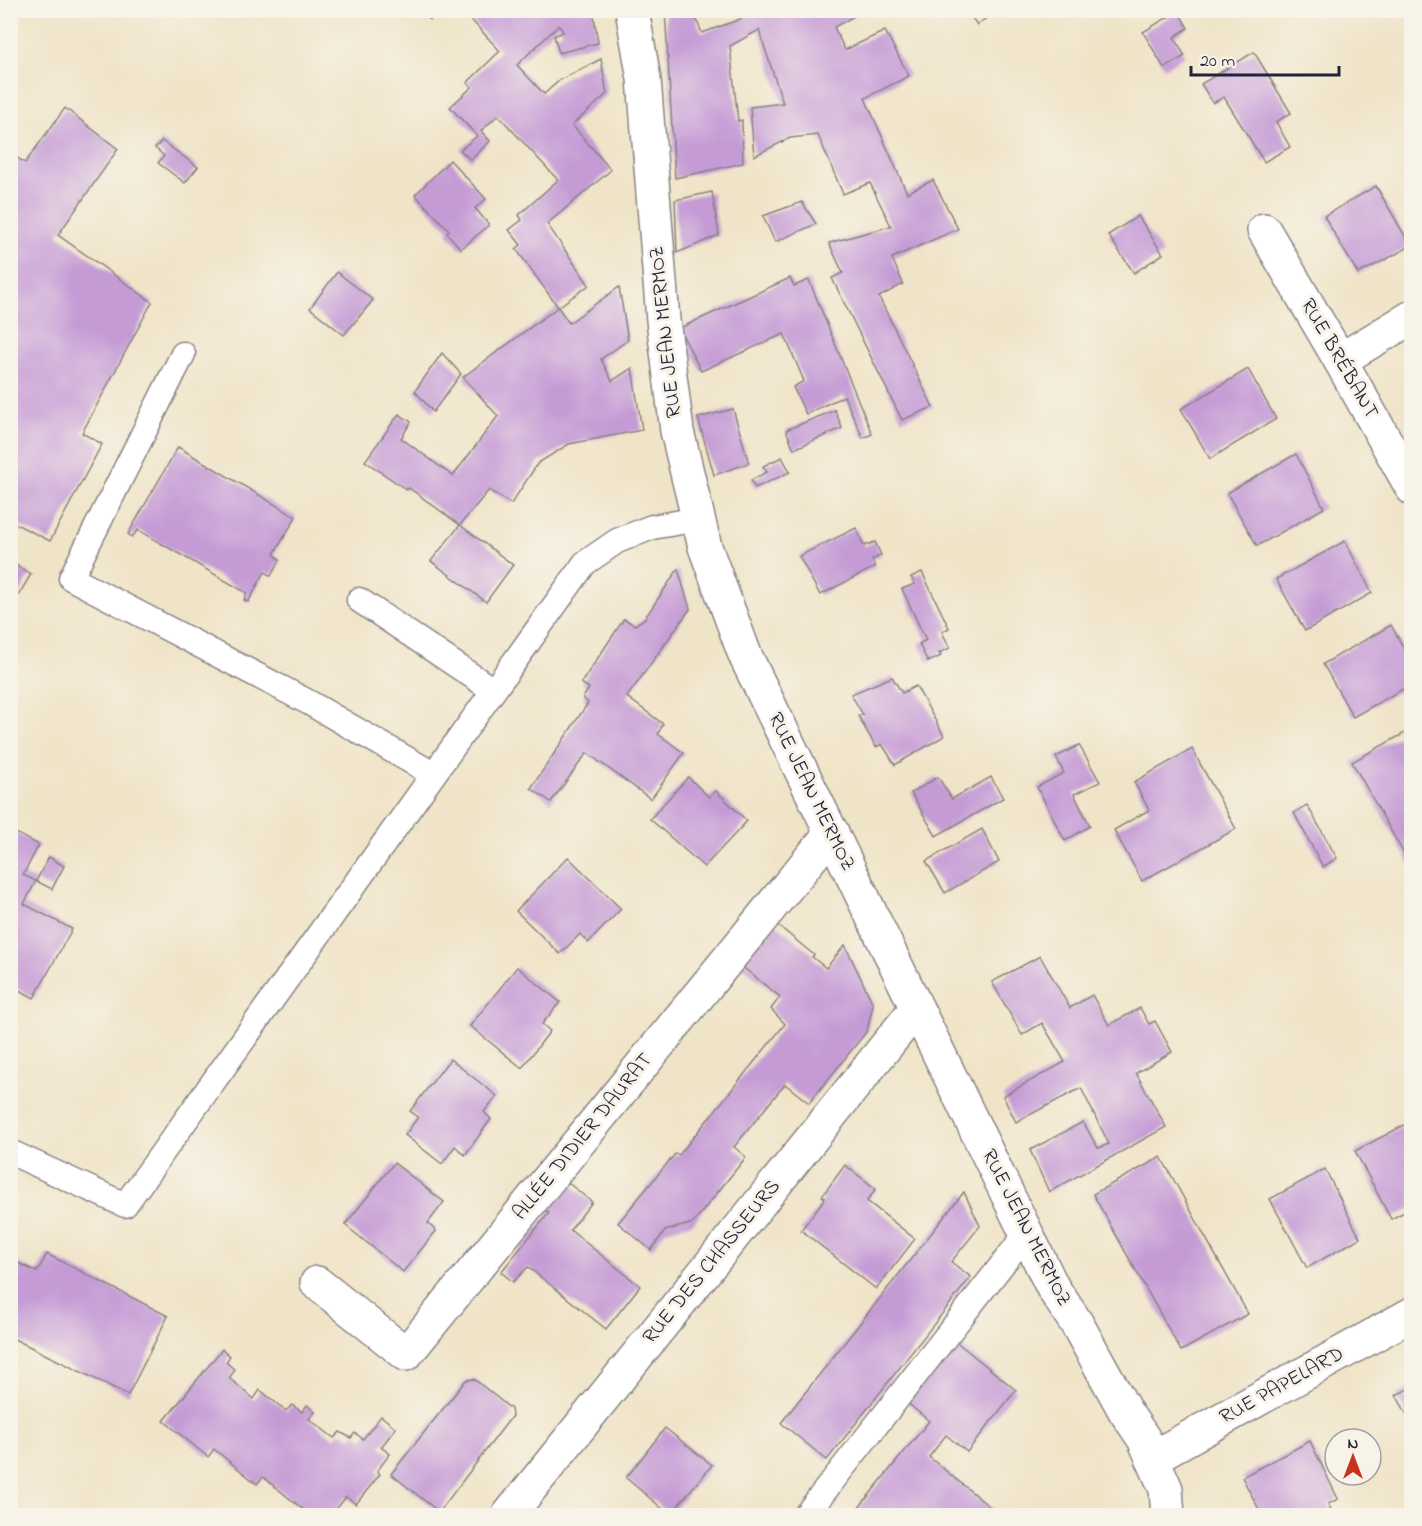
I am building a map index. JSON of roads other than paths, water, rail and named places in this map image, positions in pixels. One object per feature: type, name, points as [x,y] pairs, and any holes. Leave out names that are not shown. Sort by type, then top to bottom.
[{"type":"street","name":"RUE JEAN MERMOZ","points":[[632,10],[644,80],[663,320],[677,431],[705,547],[745,655],[1053,1288],[1077,1324],[1125,1411],[1144,1439],[1166,1489],[1168,1515]]},
{"type":"street","name":"RUE BRÉBANT","points":[[1264,230],[1412,488]]},
{"type":"street","points":[[1340,360],[1412,317]]},
{"type":"street","name":"ALLÉE DIDIER DAURAT","points":[[317,1283],[406,1354],[832,832]]},
{"type":"street","name":"RUE DES CHASSEURS","points":[[508,1515],[916,1009]]},
{"type":"street","name":"RUE PAPELARD","points":[[1152,1458],[1412,1314]]},
{"type":"lane","points":[[183,354],[71,578],[298,697],[433,774]]},
{"type":"lane","points":[[10,1152],[125,1205],[585,563],[617,542],[652,527],[699,519]]},
{"type":"lane","points":[[359,600],[493,690]]},
{"type":"lane","points":[[805,1515],[1027,1233]]}]
